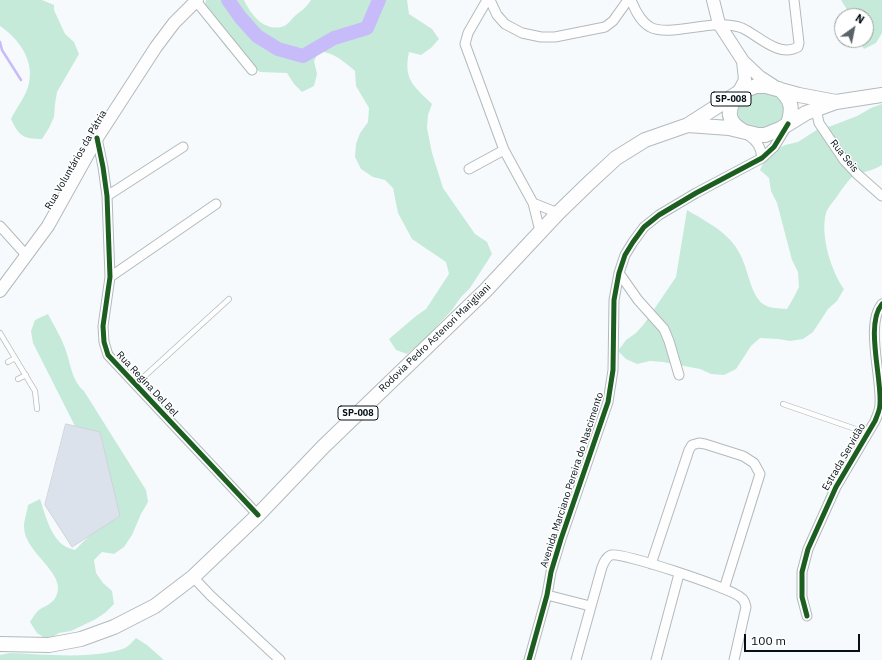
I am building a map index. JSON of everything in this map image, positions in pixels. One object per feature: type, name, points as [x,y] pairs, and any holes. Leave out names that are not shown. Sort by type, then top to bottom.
[{"type":"main road","name":"Rodovia Pedro Astenori Marigliani","points":[[0,644],[49,645],[81,639],[114,627],[154,606],[194,577],[258,515],[323,447],[485,291],[540,231],[616,158],[645,140],[688,125],[738,94],[756,86],[766,86],[799,95],[836,102]]},
{"type":"main road","points":[[778,89],[787,96],[790,102],[791,109],[788,124]]},
{"type":"main road","points":[[738,94],[731,104],[729,113],[737,128],[745,132]]},
{"type":"main road","name":"Rodovia Pedro Astenori Marigliani","points":[[688,125],[723,127],[758,135],[765,135],[780,129],[806,113],[836,102],[882,95]]},
{"type":"street","points":[[486,0],[468,33],[465,44],[504,150],[533,203],[540,231]]},
{"type":"street","points":[[490,0],[505,24],[522,33],[541,38],[556,37],[605,27],[614,21],[629,0],[644,23],[651,27],[661,30],[670,30],[719,24],[735,26],[744,29],[777,48],[789,50],[798,47],[799,43],[794,0]]},
{"type":"street","points":[[713,0],[719,24],[743,61],[760,77],[778,89]]},
{"type":"street","points":[[197,1],[252,70]]},
{"type":"street","name":"Rua Voluntários da Pátria","points":[[0,291],[48,226],[97,138],[156,47],[174,23],[197,1]]},
{"type":"street","points":[[738,94],[745,80],[743,61]]},
{"type":"street","name":"Rua Seis","points":[[816,109],[819,123],[844,160],[857,174],[882,196]]},
{"type":"street","name":"Avenida Marciano Pereira do Nascimento","points":[[529,660],[547,595],[551,572],[608,402],[613,370],[614,300],[618,273],[625,255],[644,227],[659,215],[696,193],[762,158],[774,147],[788,124]]},
{"type":"street","points":[[745,132],[756,140],[760,146],[762,158]]},
{"type":"street","name":"Rua Regina Del Bel","points":[[97,138],[107,196],[110,277],[103,326],[104,342],[108,355],[258,515]]},
{"type":"street","points":[[107,196],[183,147]]},
{"type":"street","points":[[469,169],[504,150]]},
{"type":"street","points":[[533,203],[558,213]]},
{"type":"street","points":[[110,277],[216,204]]},
{"type":"street","points":[[0,226],[27,256]]},
{"type":"street","points":[[618,273],[638,300],[664,329],[679,375]]},
{"type":"street","name":"Estrada Servidão","points":[[807,616],[802,597],[802,572],[807,555],[836,487],[868,433],[881,403],[875,320],[876,313],[882,304]]},
{"type":"street","points":[[651,564],[689,450],[692,445],[699,443],[705,444],[743,456],[754,463],[760,474],[724,588]]},
{"type":"street","points":[[576,660],[602,567],[607,558],[612,555],[620,555],[724,588],[740,596],[746,607],[734,660]]},
{"type":"street","points":[[656,660],[679,574]]},
{"type":"street","points":[[194,577],[210,595],[280,660]]},
{"type":"street","points":[[547,595],[590,606]]},
{"type":"lane","points":[[136,384],[229,298]]},
{"type":"lane","points":[[0,333],[35,391],[37,409]]},
{"type":"lane","points":[[8,362],[15,358]]},
{"type":"lane","points":[[18,379],[26,376]]},
{"type":"lane","points":[[783,404],[868,433]]},
{"type":"green space","points":[[0,0],[42,0],[54,5],[54,10],[65,34],[74,42],[79,54],[57,92],[54,117],[42,139],[30,138],[22,135],[19,133],[11,119],[28,88],[30,74],[24,51],[13,37],[0,26]]},
{"type":"green space","points":[[206,0],[244,0],[255,17],[265,25],[277,28],[287,24],[306,7],[311,0],[407,0],[409,14],[432,29],[439,39],[431,48],[421,55],[409,52],[409,76],[415,87],[432,104],[428,115],[427,128],[432,153],[443,188],[475,234],[487,242],[492,254],[470,288],[461,297],[452,310],[428,338],[407,354],[396,350],[389,339],[426,309],[449,274],[446,262],[412,239],[398,213],[393,188],[385,180],[373,177],[361,169],[355,157],[356,144],[360,133],[368,122],[369,108],[356,86],[355,71],[338,58],[319,51],[314,61],[317,74],[314,86],[302,92],[294,84],[287,73],[260,72],[233,54],[225,46],[202,14]]},
{"type":"green space","points":[[841,0],[882,0],[882,33],[876,43],[874,44],[874,8],[846,8]]},
{"type":"green space","points":[[773,89],[786,107],[782,123],[755,133],[740,119],[738,115],[741,100],[745,92]]},
{"type":"green space","points":[[882,104],[882,165],[851,178],[826,213],[824,232],[828,252],[835,273],[844,289],[837,301],[828,309],[813,332],[803,339],[790,341],[760,338],[751,346],[736,369],[724,375],[711,374],[700,369],[663,362],[650,361],[637,364],[626,359],[618,351],[626,340],[636,333],[644,324],[676,277],[687,210],[716,228],[734,245],[741,256],[757,297],[763,304],[769,307],[787,309],[799,287],[798,272],[792,260],[777,203],[771,191],[769,178],[760,170],[765,159],[773,151],[785,145],[798,142],[818,129],[831,126],[857,116]]},
{"type":"green space","points":[[48,314],[62,341],[72,372],[77,382],[146,490],[148,502],[132,535],[124,547],[114,554],[102,552],[94,560],[96,573],[103,583],[112,591],[114,604],[96,619],[71,631],[59,633],[48,640],[37,633],[30,622],[39,610],[53,601],[57,594],[58,586],[50,570],[30,545],[26,536],[24,524],[28,505],[40,499],[51,530],[58,541],[69,548],[75,550],[93,532],[81,438],[33,343],[31,331],[35,320]]},
{"type":"green space","points":[[136,638],[147,645],[164,660],[0,660],[0,655],[10,653],[84,655],[113,652],[125,648]]},
{"type":"building","points":[[66,424],[100,432],[120,516],[72,547],[45,505]]},
{"type":"waterway","points":[[228,0],[240,17],[257,36],[278,49],[303,56],[334,38],[367,28],[379,0]]},
{"type":"waterway","points":[[0,42],[2,50],[21,80]]},
{"type":"cycle path","points":[[529,660],[547,595],[551,572],[561,539],[608,402],[613,370],[614,300],[619,273],[625,255],[644,227],[659,215],[696,193],[762,158],[774,147],[788,124]]},
{"type":"cycle path","points":[[97,138],[107,196],[110,277],[103,326],[104,342],[108,355],[258,515]]},
{"type":"cycle path","points":[[807,616],[802,597],[802,572],[808,549],[836,487],[875,421],[880,408],[880,393],[874,338],[877,313],[882,304]]}]
